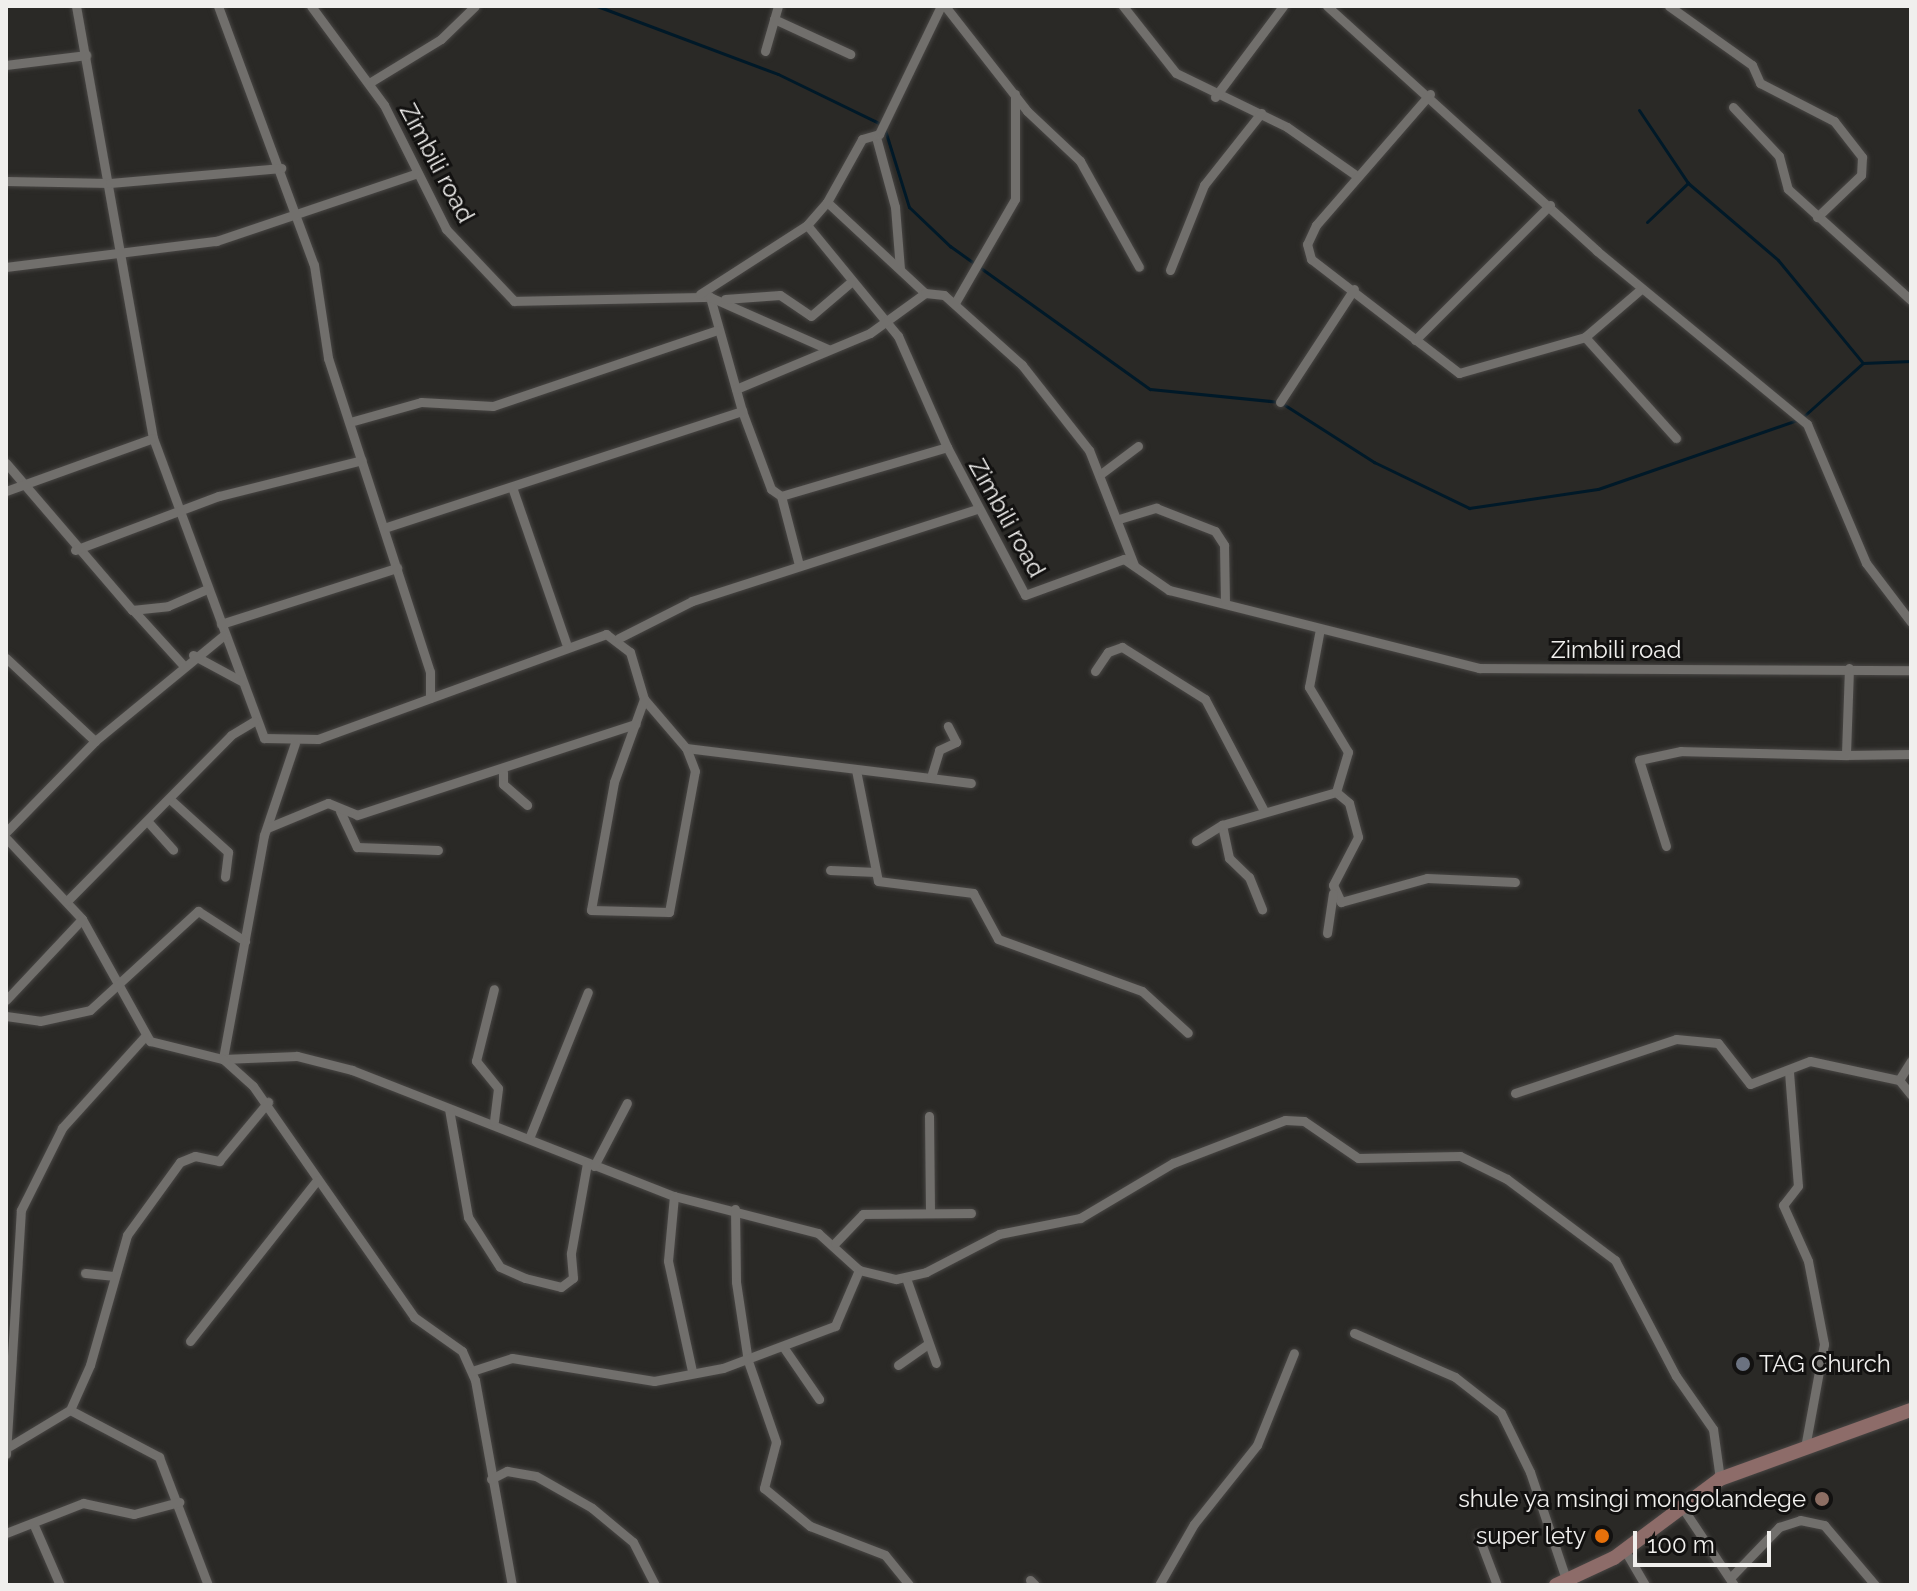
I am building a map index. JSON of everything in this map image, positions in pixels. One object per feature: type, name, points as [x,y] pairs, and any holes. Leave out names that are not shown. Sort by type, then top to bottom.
[{"type":"street","points":[[76,6],[110,183],[119,255],[143,349],[153,438],[183,511],[254,721],[264,738],[295,743],[430,698],[566,643],[619,638],[692,601],[976,509]]},
{"type":"street","points":[[218,6],[297,217],[350,422],[430,672],[430,698]]},
{"type":"street","name":"Zimbili road","points":[[311,6],[369,83],[446,229],[514,301],[705,295],[725,299]]},
{"type":"street","points":[[369,83],[441,39],[475,6]]},
{"type":"street","points":[[765,51],[778,6]]},
{"type":"street","points":[[900,269],[895,207],[876,137],[943,6],[1015,94],[1080,161],[1139,267]]},
{"type":"street","points":[[1123,6],[1150,49],[1215,97],[1261,113],[1354,174]]},
{"type":"street","points":[[1215,97],[1283,6]]},
{"type":"street","points":[[1327,6],[1430,94],[1641,289],[1807,424],[1866,563],[1911,622]]},
{"type":"street","points":[[1669,6],[1752,65],[1760,83],[1834,121],[1862,157],[1861,175],[1817,217]]},
{"type":"street","points":[[774,19],[850,54]]},
{"type":"street","points":[[6,65],[86,55]]},
{"type":"street","points":[[955,303],[1015,199],[1015,94]]},
{"type":"street","points":[[1430,94],[1354,174],[1307,244],[1311,259],[1354,289],[1459,373],[1585,337],[1641,289]]},
{"type":"street","points":[[1733,107],[1779,156],[1785,184],[1817,217],[1911,300]]},
{"type":"street","points":[[1170,270],[1204,185],[1261,113]]},
{"type":"street","points":[[799,565],[781,496],[771,489],[705,295],[807,225],[827,202],[862,139],[876,137]]},
{"type":"street","points":[[6,181],[110,183],[281,168]]},
{"type":"street","points":[[6,267],[216,241],[297,217],[415,174]]},
{"type":"street","points":[[827,202],[925,293],[955,303],[1044,391],[1102,473],[1134,565]]},
{"type":"street","points":[[1415,340],[1550,205]]},
{"type":"street","points":[[807,225],[882,324],[898,336],[947,447]]},
{"type":"street","points":[[725,299],[780,295],[811,316],[851,282]]},
{"type":"street","points":[[1280,402],[1354,289]]},
{"type":"street","points":[[736,389],[882,324],[925,293]]},
{"type":"street","points":[[725,299],[828,349]]},
{"type":"street","points":[[350,422],[421,402],[493,406],[717,330]]},
{"type":"street","points":[[1585,337],[1676,438]]},
{"type":"street","points":[[384,528],[742,411]]},
{"type":"street","points":[[6,491],[153,438]]},
{"type":"street","points":[[1102,473],[1138,446]]},
{"type":"street","name":"Zimbili road","points":[[781,496],[947,447],[976,509],[1025,595],[1115,560],[1134,565],[1169,590],[1225,601],[1320,629],[1479,668],[1911,670]]},
{"type":"street","points":[[75,550],[273,479],[362,460]]},
{"type":"street","points":[[6,463],[21,486],[75,550],[182,664]]},
{"type":"street","points":[[512,487],[566,643]]},
{"type":"street","points":[[1119,519],[1156,508],[1215,531],[1224,545],[1225,601]]},
{"type":"street","points":[[221,624],[397,568]]},
{"type":"street","points":[[134,611],[207,589]]},
{"type":"street","points":[[1320,629],[1309,687],[1348,752],[1336,792]]},
{"type":"street","points":[[223,636],[182,664],[95,741],[6,835],[82,919],[120,978],[146,1035],[188,1056],[223,1059],[297,1056],[449,1109],[494,1121],[591,1165],[674,1196],[735,1209],[835,1243],[859,1270],[906,1278],[980,1240],[1080,1218],[1173,1163],[1285,1120],[1304,1121],[1358,1158],[1460,1156],[1507,1179],[1615,1260],[1676,1376],[1713,1429],[1720,1479]]},
{"type":"street","points":[[619,638],[644,699],[686,748],[695,771],[669,912],[591,910],[614,782],[644,699]]},
{"type":"street","points":[[1095,671],[1108,652],[1122,647],[1205,699],[1264,811]]},
{"type":"street","points":[[193,655],[241,681]]},
{"type":"street","points":[[6,658],[95,741]]},
{"type":"street","points":[[1846,755],[1849,668]]},
{"type":"street","points":[[67,901],[172,801],[231,735],[254,721]]},
{"type":"street","points":[[267,828],[324,804],[357,815],[489,769],[503,772],[636,724]]},
{"type":"street","points":[[931,777],[939,750],[956,742],[948,726]]},
{"type":"street","points":[[223,1059],[267,828],[295,743]]},
{"type":"street","points":[[686,748],[971,783]]},
{"type":"street","points":[[1666,846],[1639,760],[1681,751],[1911,754]]},
{"type":"street","points":[[856,770],[876,872],[885,885],[973,893],[992,935],[1142,991],[1188,1033]]},
{"type":"street","points":[[503,772],[503,784],[527,805]]},
{"type":"street","points":[[1196,841],[1222,825],[1336,792]]},
{"type":"street","points":[[1327,933],[1333,893],[1358,837],[1349,803],[1336,792]]},
{"type":"street","points":[[172,801],[228,852],[225,877]]},
{"type":"street","points":[[340,811],[357,847],[438,850]]},
{"type":"street","points":[[149,823],[173,850]]},
{"type":"street","points":[[1222,825],[1229,858],[1249,877],[1262,909]]},
{"type":"street","points":[[830,870],[876,872]]},
{"type":"street","points":[[1333,893],[1349,905],[1427,878],[1515,882]]},
{"type":"street","points":[[6,1016],[40,1021],[89,1011],[120,978],[198,911],[245,941]]},
{"type":"street","points":[[6,1000],[82,919]]},
{"type":"street","points":[[494,989],[476,1061],[498,1088],[494,1121]]},
{"type":"street","points":[[530,1136],[588,992]]},
{"type":"street","points":[[8,1450],[11,1281],[21,1210],[52,1142],[146,1035]]},
{"type":"street","points":[[1515,1093],[1676,1039],[1718,1043],[1746,1083],[1789,1072],[1810,1061],[1899,1080],[1911,1095]]},
{"type":"street","points":[[223,1059],[268,1102],[317,1180],[414,1317],[460,1348],[472,1371],[512,1585]]},
{"type":"street","points":[[1899,1080],[1911,1061]]},
{"type":"street","points":[[1789,1072],[1798,1186],[1783,1205],[1808,1261],[1824,1344],[1805,1448]]},
{"type":"street","points":[[8,1450],[70,1410],[90,1365],[127,1235],[180,1162],[195,1156],[219,1161],[268,1102]]},
{"type":"street","points":[[449,1109],[468,1217],[500,1267],[525,1278],[561,1287],[573,1278],[571,1253],[591,1165],[627,1103]]},
{"type":"street","points":[[929,1116],[930,1213]]},
{"type":"street","points":[[190,1341],[317,1180]]},
{"type":"street","points":[[674,1196],[668,1261],[692,1371]]},
{"type":"street","points":[[735,1209],[736,1282],[748,1361],[776,1442],[761,1482],[769,1495],[810,1526],[885,1555],[909,1585]]},
{"type":"street","points":[[835,1243],[863,1214],[971,1213]]},
{"type":"street","points":[[472,1371],[512,1358],[654,1381],[748,1361],[835,1326],[859,1270]]},
{"type":"street","points":[[85,1273],[113,1276]]},
{"type":"street","points":[[906,1278],[936,1363]]},
{"type":"street","points":[[1354,1333],[1455,1377],[1501,1413],[1530,1472],[1561,1583],[1624,1549],[1680,1504],[1720,1479],[1911,1410]]},
{"type":"street","points":[[898,1365],[928,1344]]},
{"type":"street","points":[[784,1348],[819,1399]]},
{"type":"street","points":[[1159,1585],[1194,1524],[1265,1432],[1294,1353]]},
{"type":"street","points":[[70,1410],[155,1451],[179,1502],[208,1585]]},
{"type":"street","points":[[491,1479],[507,1471],[536,1476],[592,1508],[633,1542],[655,1585]]},
{"type":"street","points":[[6,1533],[85,1503],[134,1514],[179,1502]]},
{"type":"street","points":[[1680,1504],[1732,1582],[1779,1527],[1800,1520],[1824,1525],[1875,1585]]},
{"type":"street","points":[[33,1523],[60,1585]]},
{"type":"street","points":[[1478,1535],[1497,1585]]},
{"type":"street","points":[[1624,1549],[1645,1585]]},
{"type":"waterway","points":[[597,6],[778,74],[881,124]]},
{"type":"waterway","points":[[1639,110],[1688,183],[1778,260],[1862,362]]},
{"type":"waterway","points":[[885,130],[909,207],[950,246],[1150,389],[1280,402],[1374,462],[1469,508],[1598,489],[1797,420]]},
{"type":"waterway","points":[[1647,222],[1688,183]]},
{"type":"waterway","points":[[1804,416],[1863,363],[1911,361]]},
{"type":"place","name":"TAG Church","points":[[1743,1364]]},
{"type":"place","name":"shule ya msingi mongolandege","points":[[1822,1499]]},
{"type":"place","name":"super lety","points":[[1602,1536]]}]
